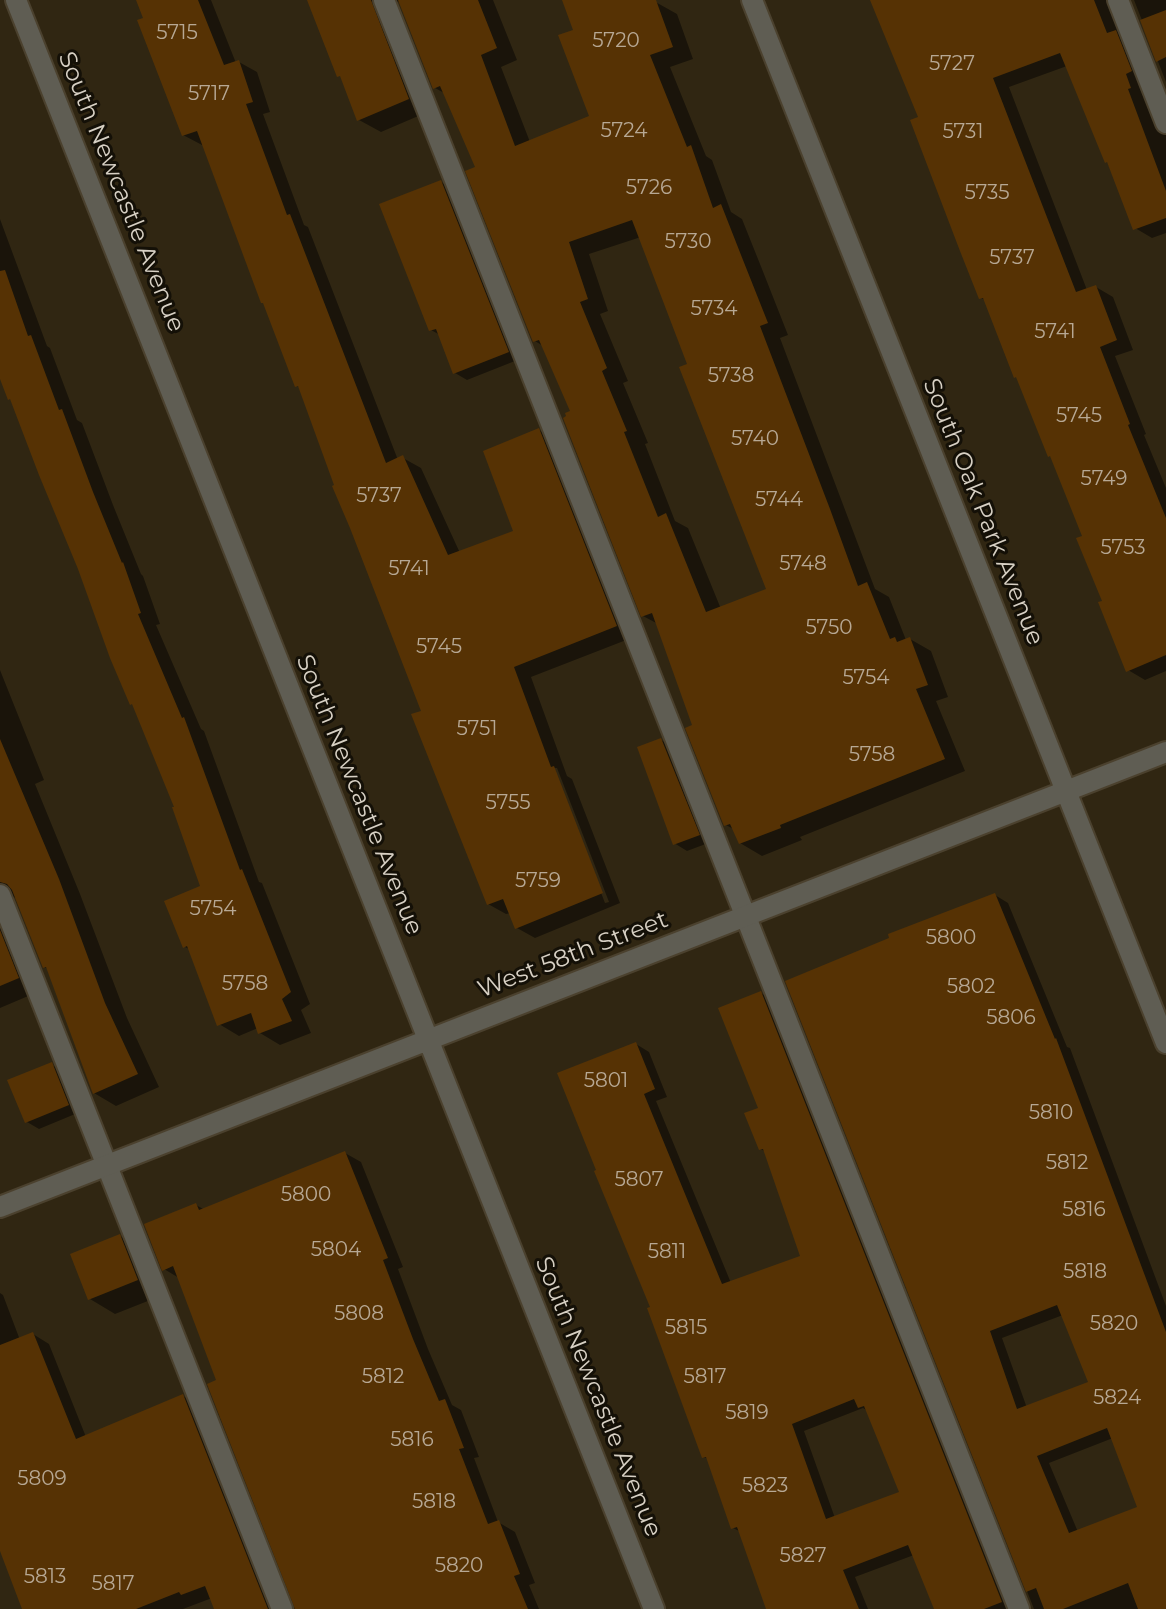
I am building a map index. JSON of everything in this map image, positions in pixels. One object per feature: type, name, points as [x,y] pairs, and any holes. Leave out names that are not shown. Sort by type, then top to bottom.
[{"type":"street","name":"South Newcastle Avenue","points":[[16,0],[654,1609]]},
{"type":"street","points":[[384,0],[1019,1609]]},
{"type":"street","name":"South Oak Park Avenue","points":[[752,0],[1166,1043]]},
{"type":"street","points":[[1118,0],[1166,123]]},
{"type":"street","name":"West 58th Street","points":[[0,1207],[1166,752]]},
{"type":"street","points":[[0,895],[282,1609]]},
{"type":"building","points":[[136,0],[198,0],[224,65],[239,60],[253,102],[246,104],[386,463],[403,455],[448,555],[513,531],[483,451],[539,428],[617,626],[514,667],[603,893],[515,929],[503,899],[487,905],[411,714],[421,711],[332,486],[298,386],[295,387],[261,303],[197,131],[182,136],[137,20],[143,18]]},
{"type":"building","points":[[307,0],[371,0],[409,99],[357,121]]},
{"type":"building","points":[[398,0],[478,0],[497,48],[481,55],[515,146],[589,116],[558,35],[573,30],[562,0],[656,0],[673,47],[650,55],[687,147],[691,145],[713,208],[721,204],[768,323],[760,326],[858,586],[867,582],[890,639],[895,637],[897,642],[910,637],[928,685],[916,689],[945,759],[739,844],[730,824],[724,826],[685,728],[692,725],[652,613],[641,617],[563,418],[570,411],[539,340],[533,342],[465,171],[475,167],[440,86],[433,89]],"holes":[[[632,220],[687,364],[679,367],[766,589],[706,612],[666,513],[658,517],[624,432],[627,431],[602,371],[607,368],[580,302],[588,299],[569,242]]]},
{"type":"building","points":[[870,0],[1094,0],[1107,33],[1116,30],[1132,71],[1126,74],[1131,88],[1128,89],[1166,191],[1166,218],[1133,230],[1060,53],[993,78],[1076,292],[1096,285],[1117,340],[1100,347],[1166,518],[1166,655],[1126,672],[1076,538],[1082,536],[983,298],[979,299],[960,251],[910,120],[918,117]]},
{"type":"building","points":[[1166,10],[1166,57],[1156,62],[1140,20]]},
{"type":"building","points":[[441,180],[509,352],[453,374],[436,329],[429,331],[379,204]]},
{"type":"building","points":[[5,270],[28,336],[31,335],[123,562],[141,613],[138,614],[184,717],[240,870],[291,992],[282,999],[292,1021],[258,1034],[251,1013],[217,1026],[187,946],[183,948],[164,901],[200,886],[174,807],[110,658],[78,569],[0,379],[0,271]]},
{"type":"building","points":[[661,738],[700,835],[673,845],[637,747]]},
{"type":"building","points":[[0,739],[59,879],[105,1003],[138,1074],[93,1094],[46,967],[43,968],[12,890],[0,882]]},
{"type":"building","points":[[995,893],[1056,1038],[1166,1332],[1166,1609],[1138,1609],[1128,1583],[1063,1609],[1044,1609],[1036,1588],[1026,1592],[785,981],[889,938],[888,934]],"holes":[[[1057,1305],[1088,1382],[1017,1409],[990,1331]],[[1107,1428],[1137,1507],[1069,1533],[1037,1456]]]},
{"type":"building","points":[[0,930],[19,978],[0,986]]},
{"type":"building","points":[[761,991],[1002,1602],[984,1609],[934,1609],[908,1545],[843,1570],[859,1609],[766,1609],[737,1527],[731,1529],[706,1457],[702,1458],[647,1308],[650,1307],[557,1073],[636,1042],[655,1089],[644,1094],[722,1284],[800,1256],[763,1149],[759,1150],[744,1113],[758,1108],[718,1008]],"holes":[[[854,1399],[858,1408],[864,1406],[899,1492],[826,1519],[792,1424]]]},
{"type":"building","points":[[52,1062],[69,1105],[25,1123],[7,1080]]},
{"type":"building","points":[[345,1151],[388,1258],[383,1260],[413,1339],[439,1401],[445,1399],[464,1448],[459,1449],[488,1524],[499,1520],[520,1574],[514,1576],[528,1609],[295,1609],[207,1384],[216,1380],[173,1266],[162,1271],[144,1224],[196,1203],[199,1210]]},
{"type":"building","points":[[120,1234],[138,1280],[88,1300],[70,1254]]},
{"type":"building","points":[[33,1332],[76,1439],[183,1394],[268,1609],[214,1609],[205,1586],[181,1595],[179,1592],[136,1609],[22,1609],[0,1551],[0,1345]]}]
